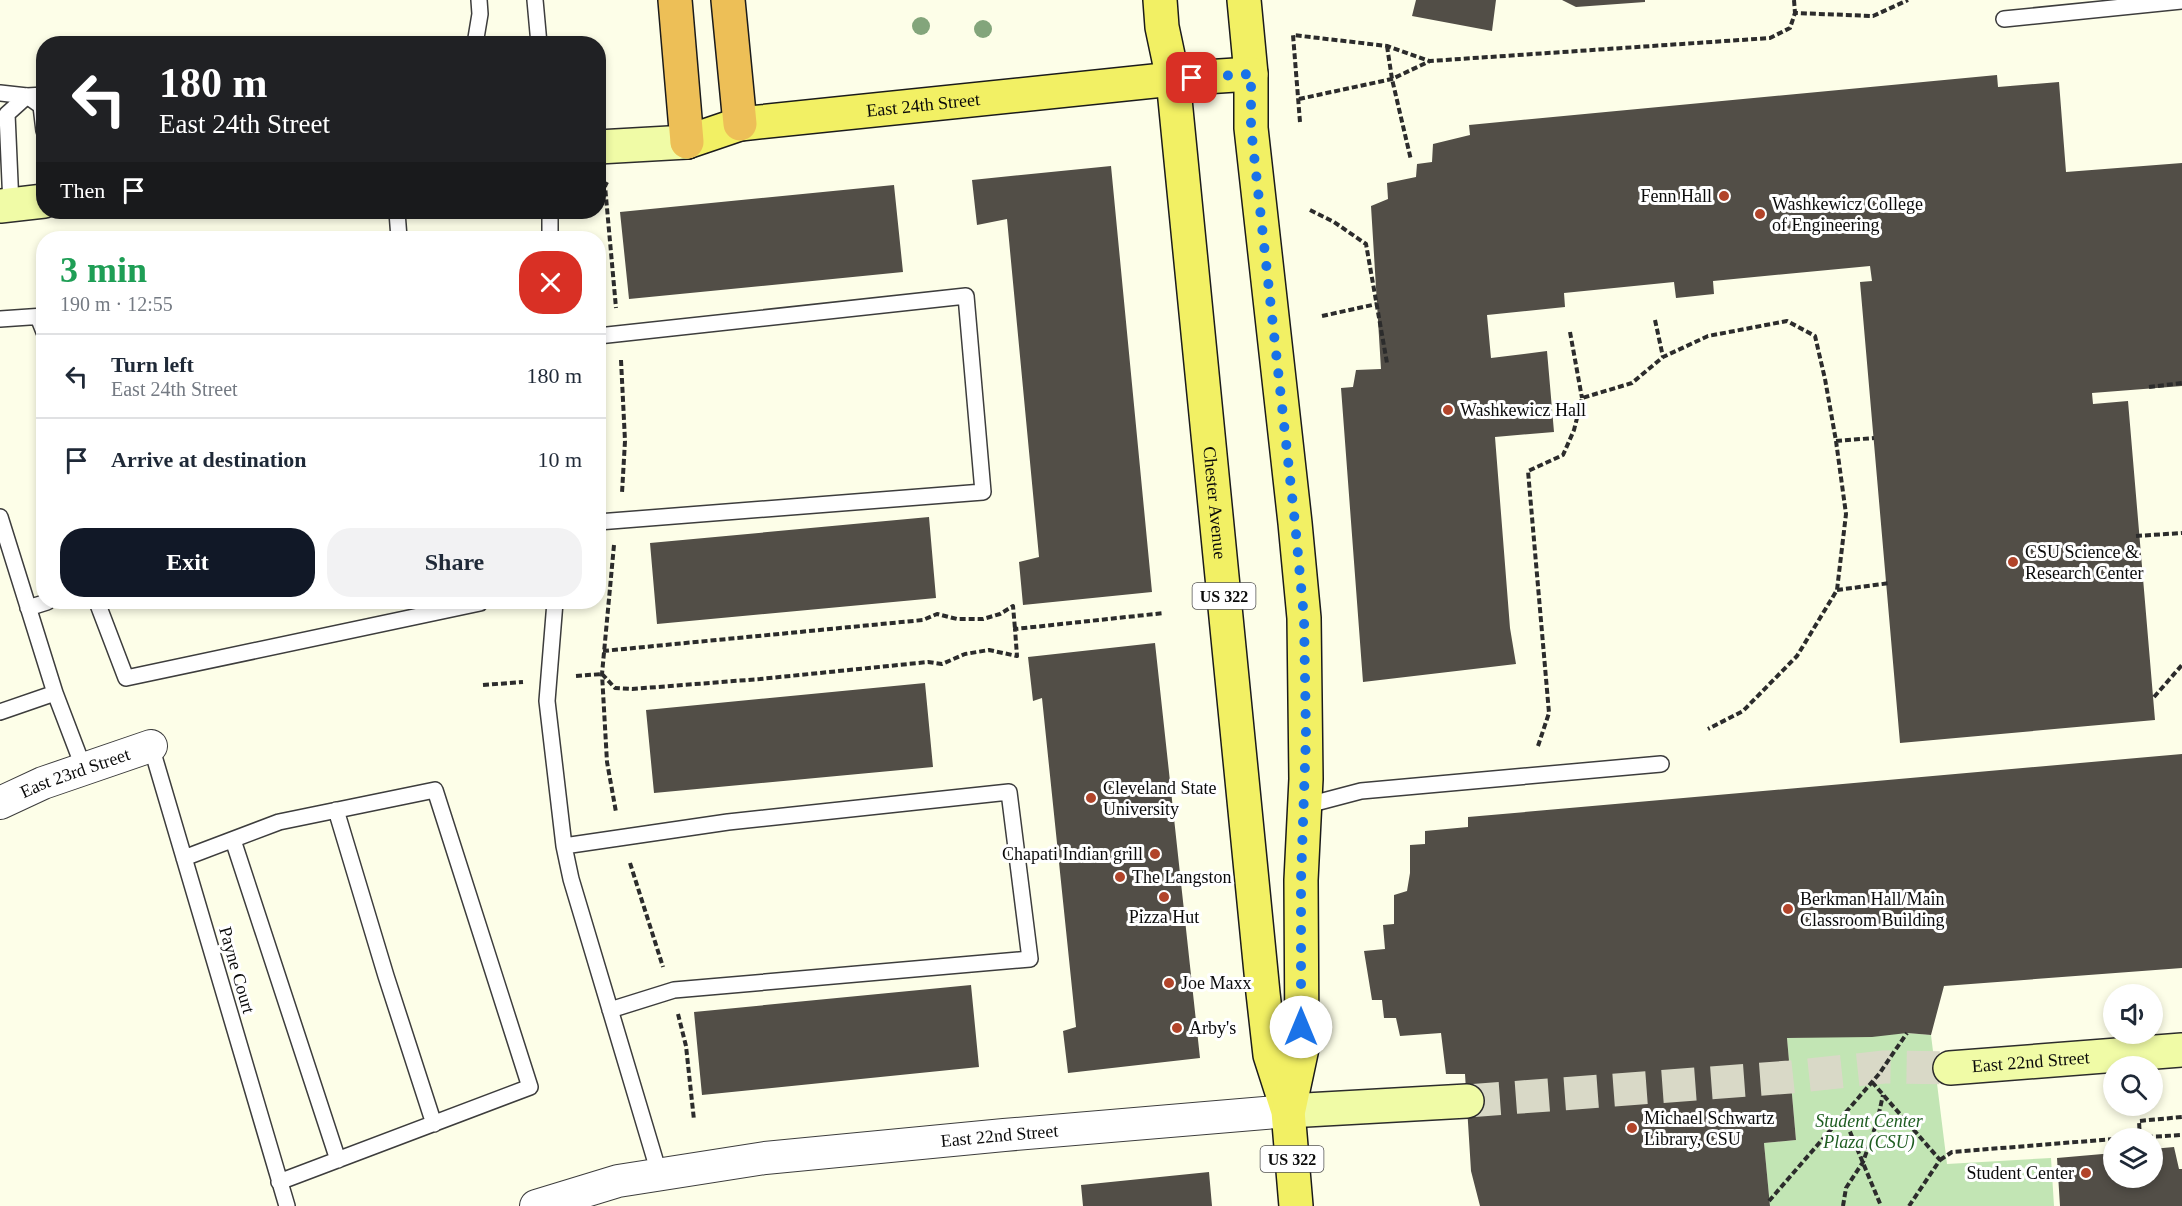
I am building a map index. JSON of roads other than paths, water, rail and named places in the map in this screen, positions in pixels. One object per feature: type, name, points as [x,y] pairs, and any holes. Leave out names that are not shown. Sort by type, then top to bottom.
[{"type":"highway","points":[[675,0],[687,142]]},
{"type":"highway","points":[[728,0],[740,124]]},
{"type":"main road","name":"Chester Avenue","points":[[1160,0],[1162,27],[1173,79],[1263,993],[1270,1055],[1288,1111],[1296,1206]]},
{"type":"main road","name":"Chester Avenue","points":[[1244,0],[1251,74],[1251,128],[1304,618],[1306,694],[1301,880],[1302,1048],[1288,1111]]},
{"type":"main road","name":"East 24th Street","points":[[687,142],[740,124],[1173,79],[1251,74]]},
{"type":"street","name":"East 24th Street","points":[[606,147],[687,142]]},
{"type":"street","points":[[5,205],[36,202]]},
{"type":"street","name":"East 23rd Street","points":[[0,803],[44,783],[151,746]]},
{"type":"street","name":"East 22nd Street","points":[[1950,1068],[2182,1050]]},
{"type":"street","name":"East 22nd Street","points":[[536,1206],[618,1182],[659,1173],[765,1158],[1288,1111],[1467,1101]]},
{"type":"lane","points":[[476,36],[480,14],[479,0]]},
{"type":"lane","points":[[535,0],[538,36]]},
{"type":"lane","points":[[2004,19],[2182,1]]},
{"type":"lane","points":[[0,93],[36,95]]},
{"type":"lane","points":[[27,96],[36,102]]},
{"type":"lane","points":[[5,205],[7,114],[27,96]]},
{"type":"lane","points":[[606,335],[966,296],[983,492],[606,522]]},
{"type":"lane","points":[[0,319],[36,316]]},
{"type":"lane","points":[[0,517],[55,693],[84,769]]},
{"type":"lane","points":[[28,608],[36,605]]},
{"type":"lane","points":[[100,609],[126,678],[452,609]]},
{"type":"lane","points":[[554,609],[547,701],[564,846],[571,879],[659,1173]]},
{"type":"lane","points":[[0,712],[55,693]]},
{"type":"lane","name":"Payne Court","points":[[151,746],[287,1206]]},
{"type":"lane","points":[[1304,806],[1361,791],[1661,764]]},
{"type":"lane","points":[[184,858],[279,822],[435,790],[530,1088],[279,1182]]},
{"type":"lane","points":[[564,846],[728,822],[1009,792],[1030,959],[670,991],[610,1010]]},
{"type":"lane","points":[[336,810],[434,1124]]},
{"type":"lane","points":[[232,840],[338,1160]]},
{"type":"tunnel","points":[[1467,1101],[1790,1077],[1884,1067],[1950,1068]]},
{"type":"place","name":"Fenn Hall","points":[[1724,196]]},
{"type":"place","name":"Washkewicz College of Engineering","points":[[1760,214]]},
{"type":"place","name":"Washkewicz Hall","points":[[1448,410]]},
{"type":"place","name":"CSU Science & Research Center","points":[[2013,562]]},
{"type":"place","name":"Cleveland State University","points":[[1091,798]]},
{"type":"place","name":"Chapati Indian grill","points":[[1155,854]]},
{"type":"place","name":"The Langston","points":[[1120,877]]},
{"type":"place","name":"Pizza Hut","points":[[1164,897]]},
{"type":"place","name":"Berkman Hall/Main Classroom Building","points":[[1788,909]]},
{"type":"place","name":"Joe Maxx","points":[[1169,983]]},
{"type":"place","name":"Arby's","points":[[1177,1028]]},
{"type":"place","name":"Michael Schwartz Library, CSU","points":[[1632,1128]]},
{"type":"place","name":"Student Center","points":[[2086,1173]]},
{"type":"park label","name":"Student Center Plaza (CSU)","points":[[1869,1131]]}]
